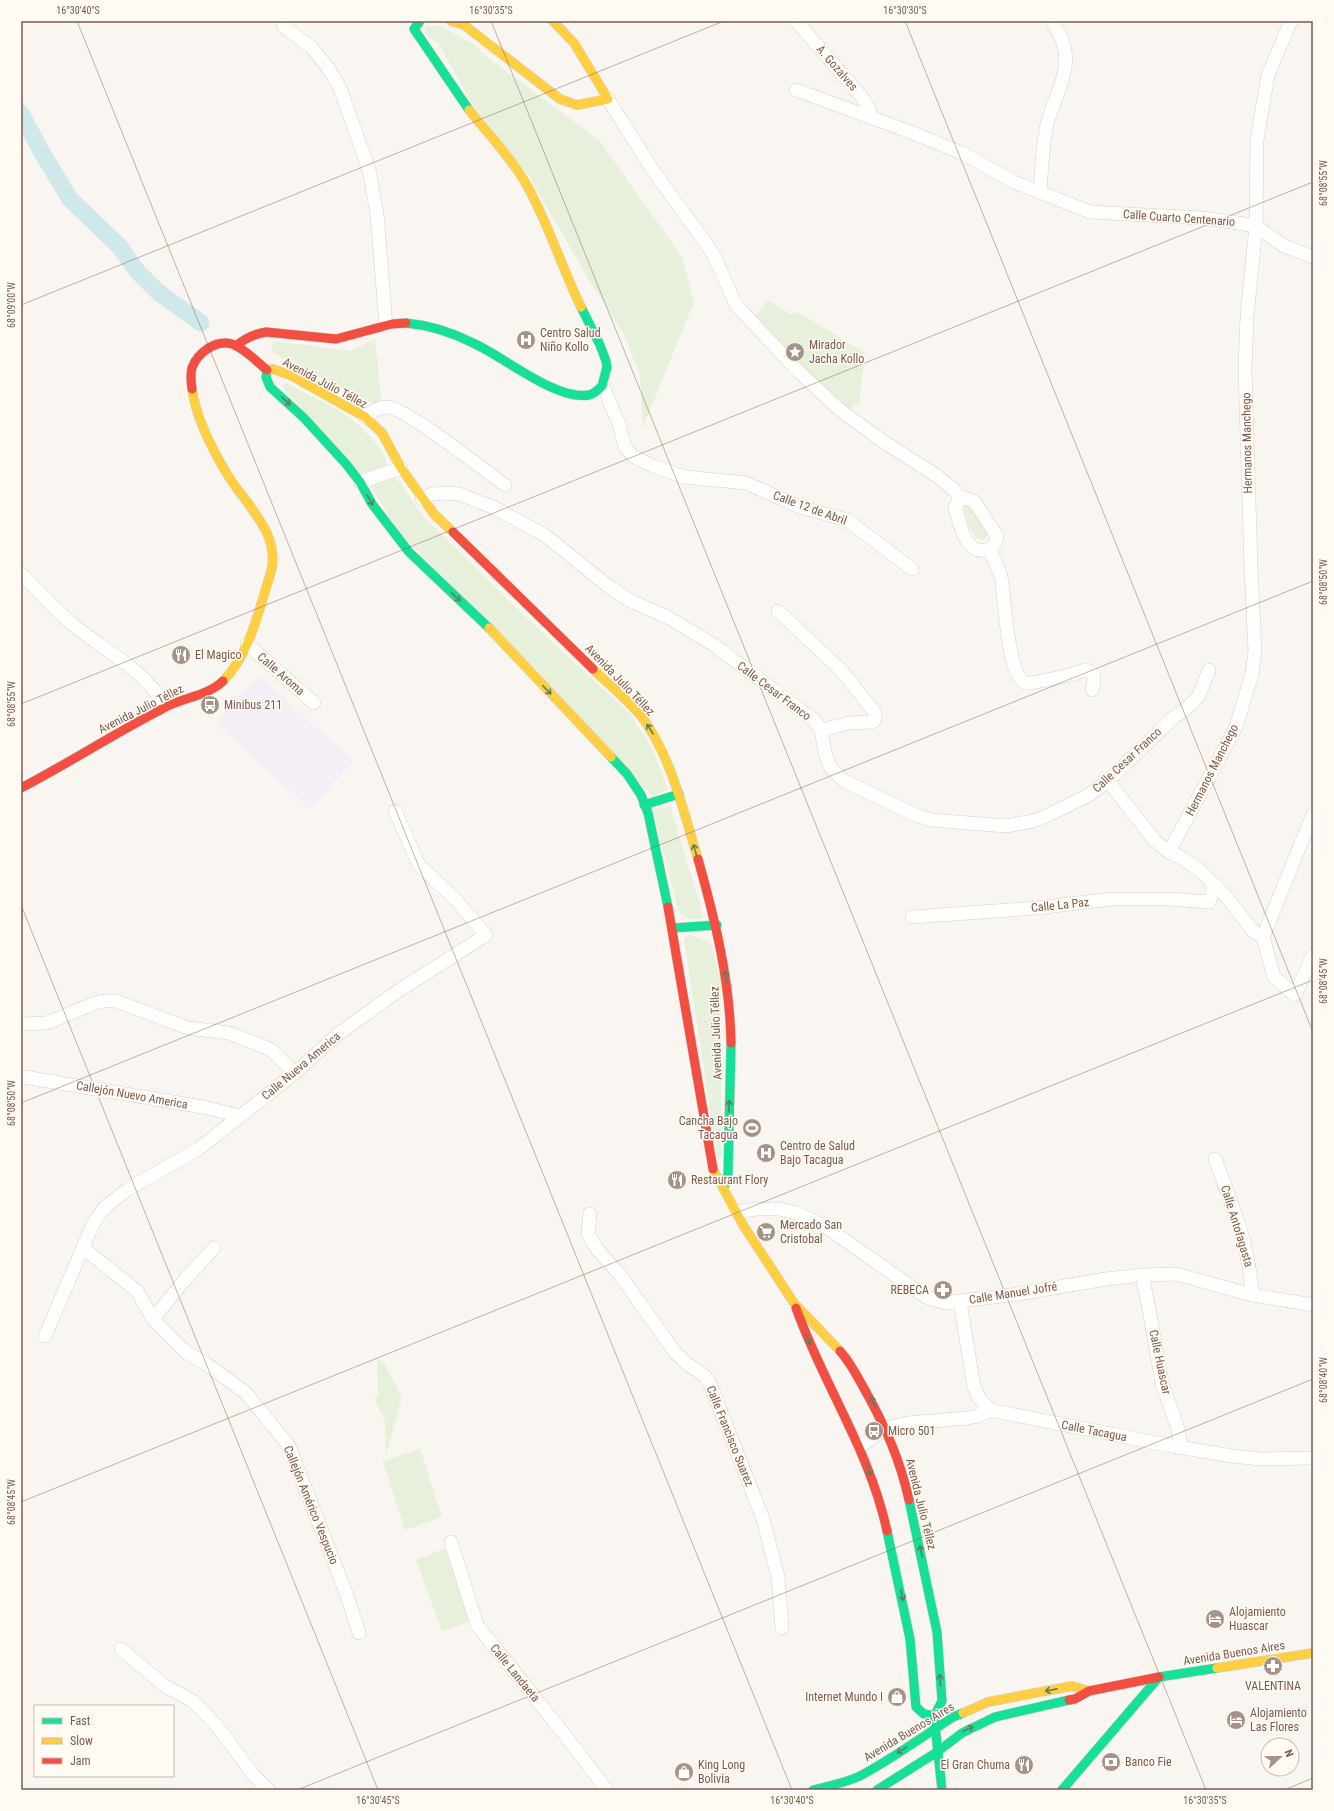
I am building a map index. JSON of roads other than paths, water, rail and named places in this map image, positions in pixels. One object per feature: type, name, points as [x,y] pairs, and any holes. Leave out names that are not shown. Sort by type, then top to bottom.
[{"type":"street","points":[[236,346],[245,338],[254,334],[279,331],[303,336],[337,340],[347,339],[386,326],[413,324],[479,345],[532,376],[570,394],[584,396],[596,392],[603,386],[607,379],[607,362],[580,304],[558,248],[531,192],[515,168],[462,101],[414,29],[406,21]]},
{"type":"street","points":[[414,29],[420,21]]},
{"type":"street","points":[[451,21],[464,25],[560,99],[577,105],[608,99]]},
{"type":"street","points":[[553,21],[574,43],[652,169],[711,251],[736,305],[798,371],[840,410],[937,476],[954,490],[961,499]]},
{"type":"street","name":"A. Gozalves","points":[[796,21],[861,96],[868,106],[872,118]]},
{"type":"street","points":[[1040,191],[1044,144],[1048,120],[1064,72],[1066,54],[1064,44],[1052,21]]},
{"type":"street","name":"Hermanos Manchego","points":[[1169,852],[1236,727],[1252,674],[1255,651],[1250,568],[1245,369],[1246,316],[1256,226],[1257,140],[1268,75],[1292,21]]},
{"type":"street","points":[[283,26],[311,47],[329,69],[340,88],[369,170],[378,214],[386,326]]},
{"type":"street","name":"Calle Cuarto Centenario","points":[[796,90],[962,153],[1014,182],[1090,212],[1202,218],[1256,226],[1290,248],[1313,257]]},
{"type":"street","name":"Avenida Julio Téllez","points":[[21,788],[166,707],[216,687],[232,671],[247,644],[273,562],[270,538],[259,518],[224,468],[196,407],[192,390],[191,370],[197,359],[213,345],[231,343],[267,370],[273,369],[290,376],[365,417],[382,433],[401,468],[434,514],[640,715],[662,750],[679,794],[717,925],[730,1008],[728,1174],[724,1187]]},
{"type":"street","name":"Avenida Julio Téllez","points":[[267,370],[266,377],[270,387],[328,443],[360,482],[372,504],[409,552],[478,617],[627,774],[641,796],[673,928],[713,1170],[724,1187],[743,1225],[794,1303],[849,1361],[886,1428],[903,1472],[910,1518],[926,1574],[942,1701],[934,1716],[942,1790]]},
{"type":"street","name":"Calle 12 de Abril","points":[[603,386],[619,424],[625,447],[634,457],[653,466],[685,477],[746,483],[800,506],[848,520],[912,569]]},
{"type":"street","points":[[365,417],[379,408],[388,407],[399,410],[505,486]]},
{"type":"street","points":[[360,482],[401,468]]},
{"type":"street","name":"Calle Cesar Franco","points":[[422,499],[432,494],[459,494],[516,518],[546,536],[608,586],[629,600],[669,618],[714,645],[807,715],[821,730],[825,753],[830,767],[844,781],[916,815],[931,820],[1006,826],[1021,824],[1044,817],[1089,795],[1108,781],[1173,718],[1187,708],[1198,697],[1209,670]]},
{"type":"street","points":[[968,498],[974,501],[997,536],[996,542],[989,549],[975,549],[968,544],[955,508],[961,499],[968,498]]},
{"type":"street","points":[[989,549],[1001,577],[1008,633],[1019,678],[1025,684],[1031,684],[1086,670],[1093,673],[1094,677],[1092,690]]},
{"type":"street","points":[[21,574],[75,626],[142,677],[156,691],[166,707]]},
{"type":"street","points":[[778,611],[842,671],[875,713],[875,720],[872,722],[849,723],[821,730]]},
{"type":"street","name":"Calle Aroma","points":[[247,644],[314,703]]},
{"type":"street","points":[[1108,781],[1155,841],[1169,852],[1180,857],[1198,869],[1229,899],[1253,931],[1263,937]]},
{"type":"street","points":[[644,805],[679,794]]},
{"type":"street","name":"Calle Nueva America","points":[[45,1336],[93,1224],[104,1208],[128,1189],[197,1150],[295,1073],[337,1035],[395,994],[486,935],[456,900],[419,865],[395,811]]},
{"type":"street","points":[[1313,814],[1263,937],[1274,977],[1296,995],[1313,955]]},
{"type":"street","name":"Calle La Paz","points":[[912,917],[1037,908],[1111,899],[1171,899],[1209,902],[1216,885]]},
{"type":"street","points":[[673,928],[717,925]]},
{"type":"street","points":[[21,1024],[47,1023],[95,1003],[103,1001],[116,1001],[188,1028],[229,1033],[270,1049],[295,1073]]},
{"type":"street","name":"Callejón Nuevo America","points":[[24,1077],[203,1107],[240,1116]]},
{"type":"street","name":"Calle Antofagasta","points":[[1215,1159],[1244,1242],[1250,1265],[1252,1295]]},
{"type":"street","name":"Calle Manuel Jofré","points":[[737,1212],[756,1209],[779,1209],[796,1213],[826,1227],[926,1297],[945,1303],[1018,1294],[1106,1279],[1142,1275],[1176,1274],[1252,1295],[1313,1305]]},
{"type":"street","name":"Calle Francisco Suarez","points":[[590,1214],[588,1234],[597,1249],[620,1275],[674,1351],[686,1363],[705,1376],[712,1386],[763,1519],[778,1577],[782,1628]]},
{"type":"street","name":"Callejón Américo Vespucio","points":[[83,1248],[137,1291],[153,1319],[187,1353],[205,1363],[246,1393],[289,1446],[346,1593],[359,1633]]},
{"type":"street","points":[[153,1319],[187,1277],[214,1248]]},
{"type":"street","name":"Calle Huascar","points":[[1142,1275],[1162,1383],[1178,1429],[1181,1448]]},
{"type":"street","points":[[859,1447],[886,1428],[908,1423],[968,1418],[990,1410],[979,1398],[974,1387],[960,1302]]},
{"type":"street","name":"Avenida Julio Téllez","points":[[794,1303],[806,1336],[859,1447],[890,1524],[906,1579],[913,1638],[916,1707],[924,1714],[934,1716]]},
{"type":"street","name":"Calle Tacagua","points":[[990,1410],[1181,1448],[1261,1458],[1313,1458]]},
{"type":"street","name":"Calle Landaeta","points":[[451,1542],[477,1626],[607,1790]]},
{"type":"street","points":[[906,1579],[926,1574]]},
{"type":"street","points":[[121,1650],[165,1686],[193,1701],[217,1726],[255,1777],[269,1790]]},
{"type":"street","name":"Avenida Buenos Aires","points":[[876,1790],[937,1752],[962,1732],[995,1717],[1075,1699],[1089,1691],[1159,1676],[1313,1653]]},
{"type":"street","points":[[1062,1790],[1159,1676]]},
{"type":"street","name":"Avenida Buenos Aires","points":[[813,1790],[844,1782],[859,1776],[935,1730],[953,1717],[988,1702],[1072,1686],[1089,1691]]},
{"type":"waterway","points":[[21,113],[41,151],[70,199],[120,247],[137,271],[158,292],[201,323]]},
{"type":"place","name":"Centro Salud Niño Kollo","points":[[526,340]]},
{"type":"place","name":"Mirador Jacha Kollo","points":[[795,352]]},
{"type":"place","name":"El Magico","points":[[181,655]]},
{"type":"place","name":"Minibus 211","points":[[210,705]]},
{"type":"place","name":"Cancha Bajo Tacagua","points":[[752,1128]]},
{"type":"place","name":"Centro de Salud Bajo Tacagua","points":[[766,1153]]},
{"type":"place","name":"Restaurant Flory","points":[[677,1180]]},
{"type":"place","name":"Mercado San Cristobal","points":[[766,1232]]},
{"type":"place","name":"REBECA","points":[[943,1290]]},
{"type":"place","name":"Micro 501","points":[[874,1431]]},
{"type":"place","name":"Alojamiento Huascar","points":[[1215,1619]]},
{"type":"place","name":"VALENTINA","points":[[1273,1666]]},
{"type":"place","name":"Internet Mundo I","points":[[897,1697]]},
{"type":"place","name":"Alojamiento Las Flores","points":[[1236,1720]]},
{"type":"place","name":"Banco Fie","points":[[1111,1762]]},
{"type":"place","name":"El Gran Chuma","points":[[1024,1765]]},
{"type":"place","name":"King Long Bolivia","points":[[684,1772]]}]
